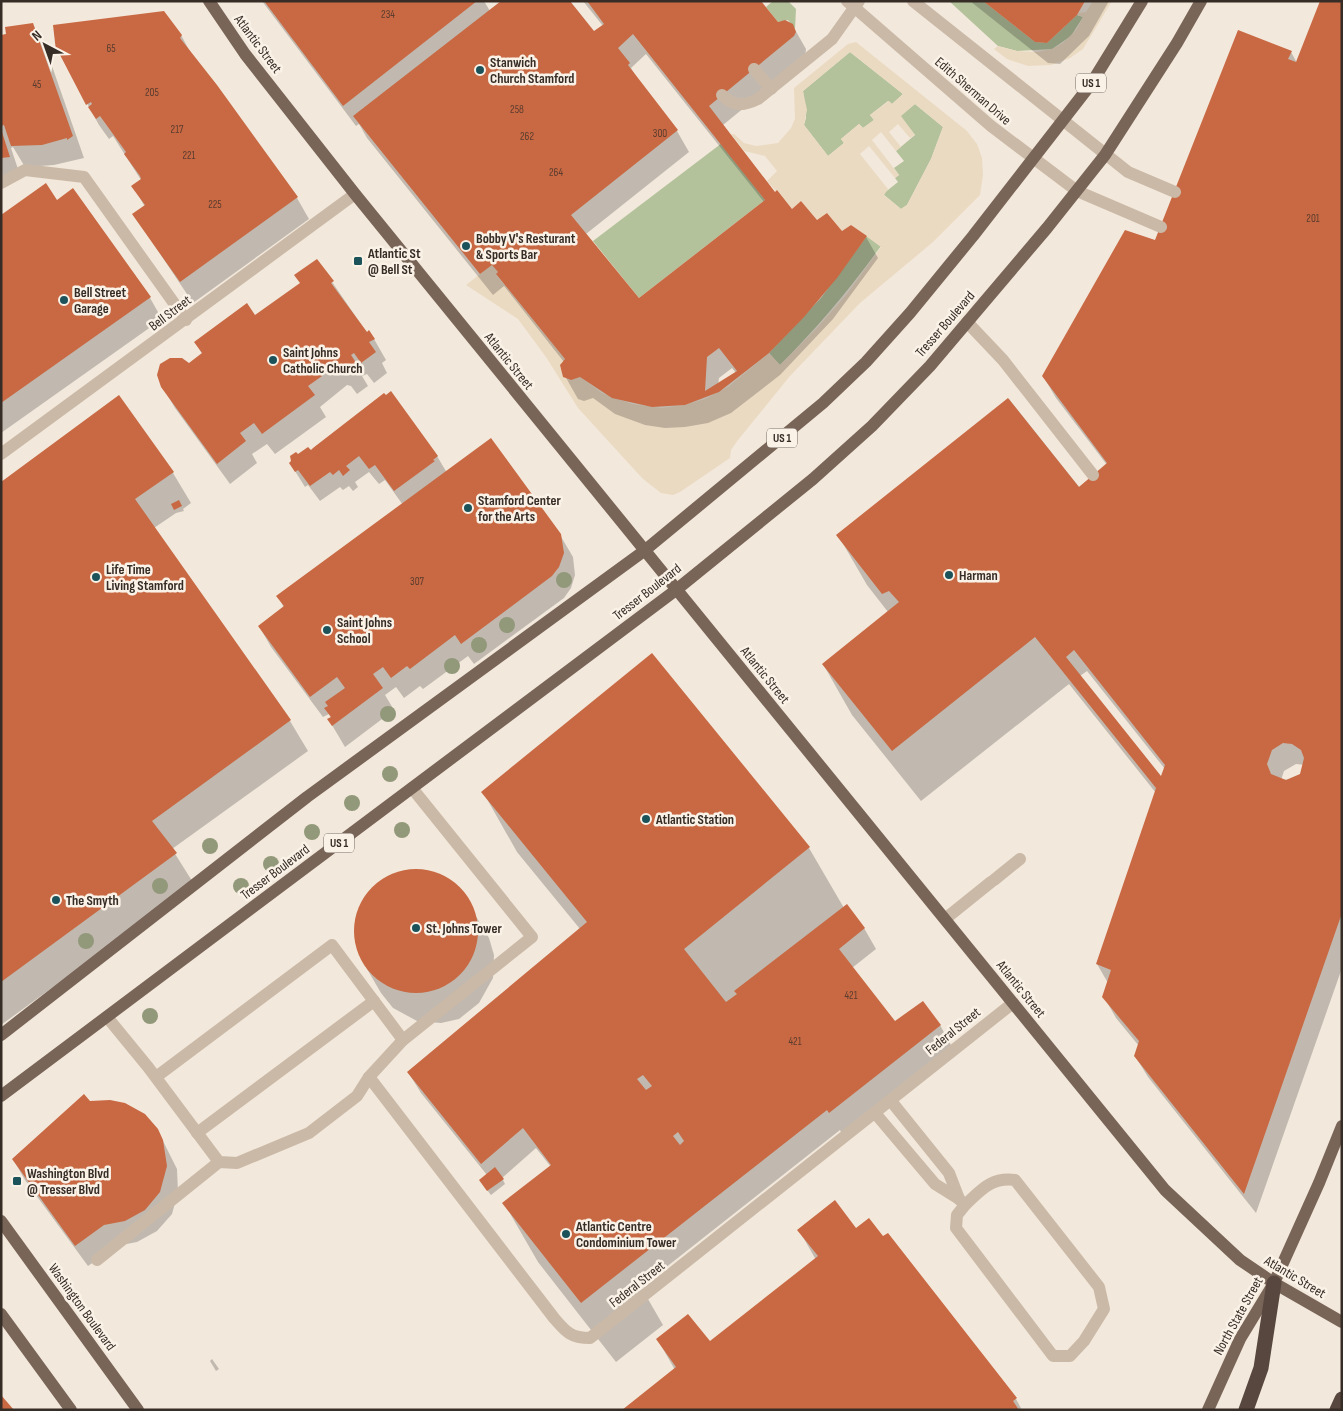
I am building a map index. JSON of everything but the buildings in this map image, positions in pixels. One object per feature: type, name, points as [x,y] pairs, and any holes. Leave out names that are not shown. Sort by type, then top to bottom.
[{"type":"highway","points":[[1246,1410],[1261,1368],[1274,1283]]},
{"type":"highway","points":[[1337,1410],[1342,1399]]},
{"type":"main road","name":"Atlantic Street","points":[[209,1],[246,54],[355,194],[1166,1190],[1240,1260],[1274,1283],[1342,1322]]},
{"type":"main road","name":"US 1","points":[[1,1035],[307,798],[644,551],[823,403],[866,362],[910,313],[1033,159],[1090,84],[1142,1]]},
{"type":"main road","name":"Tresser Boulevard","points":[[1,1096],[676,590],[813,480],[872,426],[930,366],[1077,191],[1105,155],[1201,1]]},
{"type":"main road","name":"North State Street","points":[[1208,1410],[1240,1340],[1274,1283],[1319,1183],[1342,1126]]},
{"type":"main road","name":"Washington Boulevard","points":[[1,1221],[138,1410]]},
{"type":"main road","points":[[1,1314],[71,1410]]},
{"type":"street","points":[[913,1],[1128,172],[1175,192]]},
{"type":"street","points":[[722,95],[729,102],[737,104],[745,105],[758,100],[832,39],[853,3]]},
{"type":"street","name":"Edith Sherman Drive","points":[[853,3],[991,126],[1033,159],[1077,191],[1160,227]]},
{"type":"street","points":[[754,69],[771,89]]},
{"type":"street","points":[[1,183],[24,170],[84,176],[186,320]]},
{"type":"street","name":"Bell Street","points":[[1,454],[186,320],[355,194]]},
{"type":"street","points":[[967,322],[1003,360],[1093,475]]},
{"type":"street","points":[[98,1260],[219,1162],[237,1163],[309,1133],[357,1096],[369,1077],[403,1040],[532,937],[412,788]]},
{"type":"street","points":[[944,919],[1020,859]]},
{"type":"street","points":[[156,1077],[332,945],[403,1040]]},
{"type":"street","points":[[197,1133],[374,1001]]},
{"type":"street","name":"Federal Street","points":[[369,1077],[554,1318],[566,1332],[577,1338],[590,1338],[1013,1003]]},
{"type":"street","points":[[107,1017],[156,1077],[219,1162]]},
{"type":"street","points":[[891,1101],[949,1173],[962,1202]]},
{"type":"street","points":[[876,1113],[936,1184],[962,1202]]},
{"type":"street","points":[[1001,1178],[1015,1180],[1099,1287],[1104,1309],[1084,1340],[1070,1356],[1053,1356],[956,1228],[956,1214],[962,1202],[1001,1178]]},
{"type":"green space","points":[[773,1],[788,1],[796,9],[795,29],[788,20],[778,22],[766,7]]},
{"type":"green space","points":[[949,1],[983,1],[1035,42],[1047,43],[1077,15],[1083,17],[1071,36],[1052,49],[1017,51],[998,46]]},
{"type":"green space","points":[[850,52],[903,94],[892,104],[888,101],[870,115],[874,120],[863,128],[859,124],[841,139],[844,143],[828,156],[804,125],[806,118],[803,91]]},
{"type":"green space","points":[[915,104],[943,127],[931,159],[907,205],[901,209],[883,194],[898,182],[895,178],[899,175],[894,168],[904,161],[896,151],[915,135],[900,116]]},
{"type":"green space","points":[[722,143],[765,200],[639,298],[593,241]]},
{"type":"green space","points":[[867,236],[881,246],[833,308],[780,365],[769,353],[821,298]]},
{"type":"shaded area","points":[[1093,1],[1112,1],[1083,49],[1070,58],[1051,65],[1028,66],[1007,59],[994,49],[998,46],[1017,51],[1037,52],[1052,49],[1063,43],[1077,29],[1083,17],[1077,15],[1078,13],[1086,12]]},
{"type":"shaded area","points":[[856,42],[967,131],[977,144],[982,158],[983,175],[980,195],[933,242],[860,303],[790,376],[738,440],[731,450],[730,458],[680,492],[673,495],[661,493],[643,479],[578,408],[546,357],[518,319],[466,285],[492,265],[498,272],[496,275],[565,359],[560,365],[563,377],[569,380],[580,377],[602,393],[632,404],[662,408],[685,405],[705,399],[728,387],[769,353],[780,365],[847,294],[881,247],[851,225],[842,231],[827,213],[817,220],[801,201],[792,209],[767,181],[777,171],[765,156],[744,151],[731,134],[734,134],[744,143],[756,146],[778,143],[791,128],[795,119],[794,88],[848,44]],"holes":[[[850,52],[903,94],[892,104],[889,101],[870,115],[874,120],[863,128],[859,124],[841,139],[844,143],[828,156],[804,125],[807,110],[803,91]],[[915,104],[943,127],[931,159],[907,205],[901,209],[884,195],[888,189],[860,154],[869,146],[895,178],[899,175],[872,140],[881,132],[896,151],[901,147],[889,132],[898,124],[910,138],[915,135],[901,116]]]},
{"type":"place","name":"Stanwich Church Stamford","points":[[480,70]]},
{"type":"place","name":"Bobby V's Resturant & Sports Bar","points":[[466,246]]},
{"type":"place","name":"Atlantic St @ Bell St","points":[[358,261]]},
{"type":"place","name":"Bell Street Garage","points":[[64,300]]},
{"type":"place","name":"Saint Johns Catholic Church","points":[[273,360]]},
{"type":"place","name":"Stamford Center for the Arts","points":[[468,508]]},
{"type":"place","name":"Harman","points":[[949,575]]},
{"type":"place","name":"Life Time Living Stamford","points":[[96,577]]},
{"type":"place","name":"Saint Johns School","points":[[327,630]]},
{"type":"place","name":"Atlantic Station","points":[[646,819]]},
{"type":"place","name":"The Smyth","points":[[56,900]]},
{"type":"place","name":"St. Johns Tower","points":[[416,928]]},
{"type":"place","name":"Washington Blvd @ Tresser Blvd","points":[[17,1181]]},
{"type":"place","name":"Atlantic Centre Condominium Tower","points":[[566,1234]]}]
